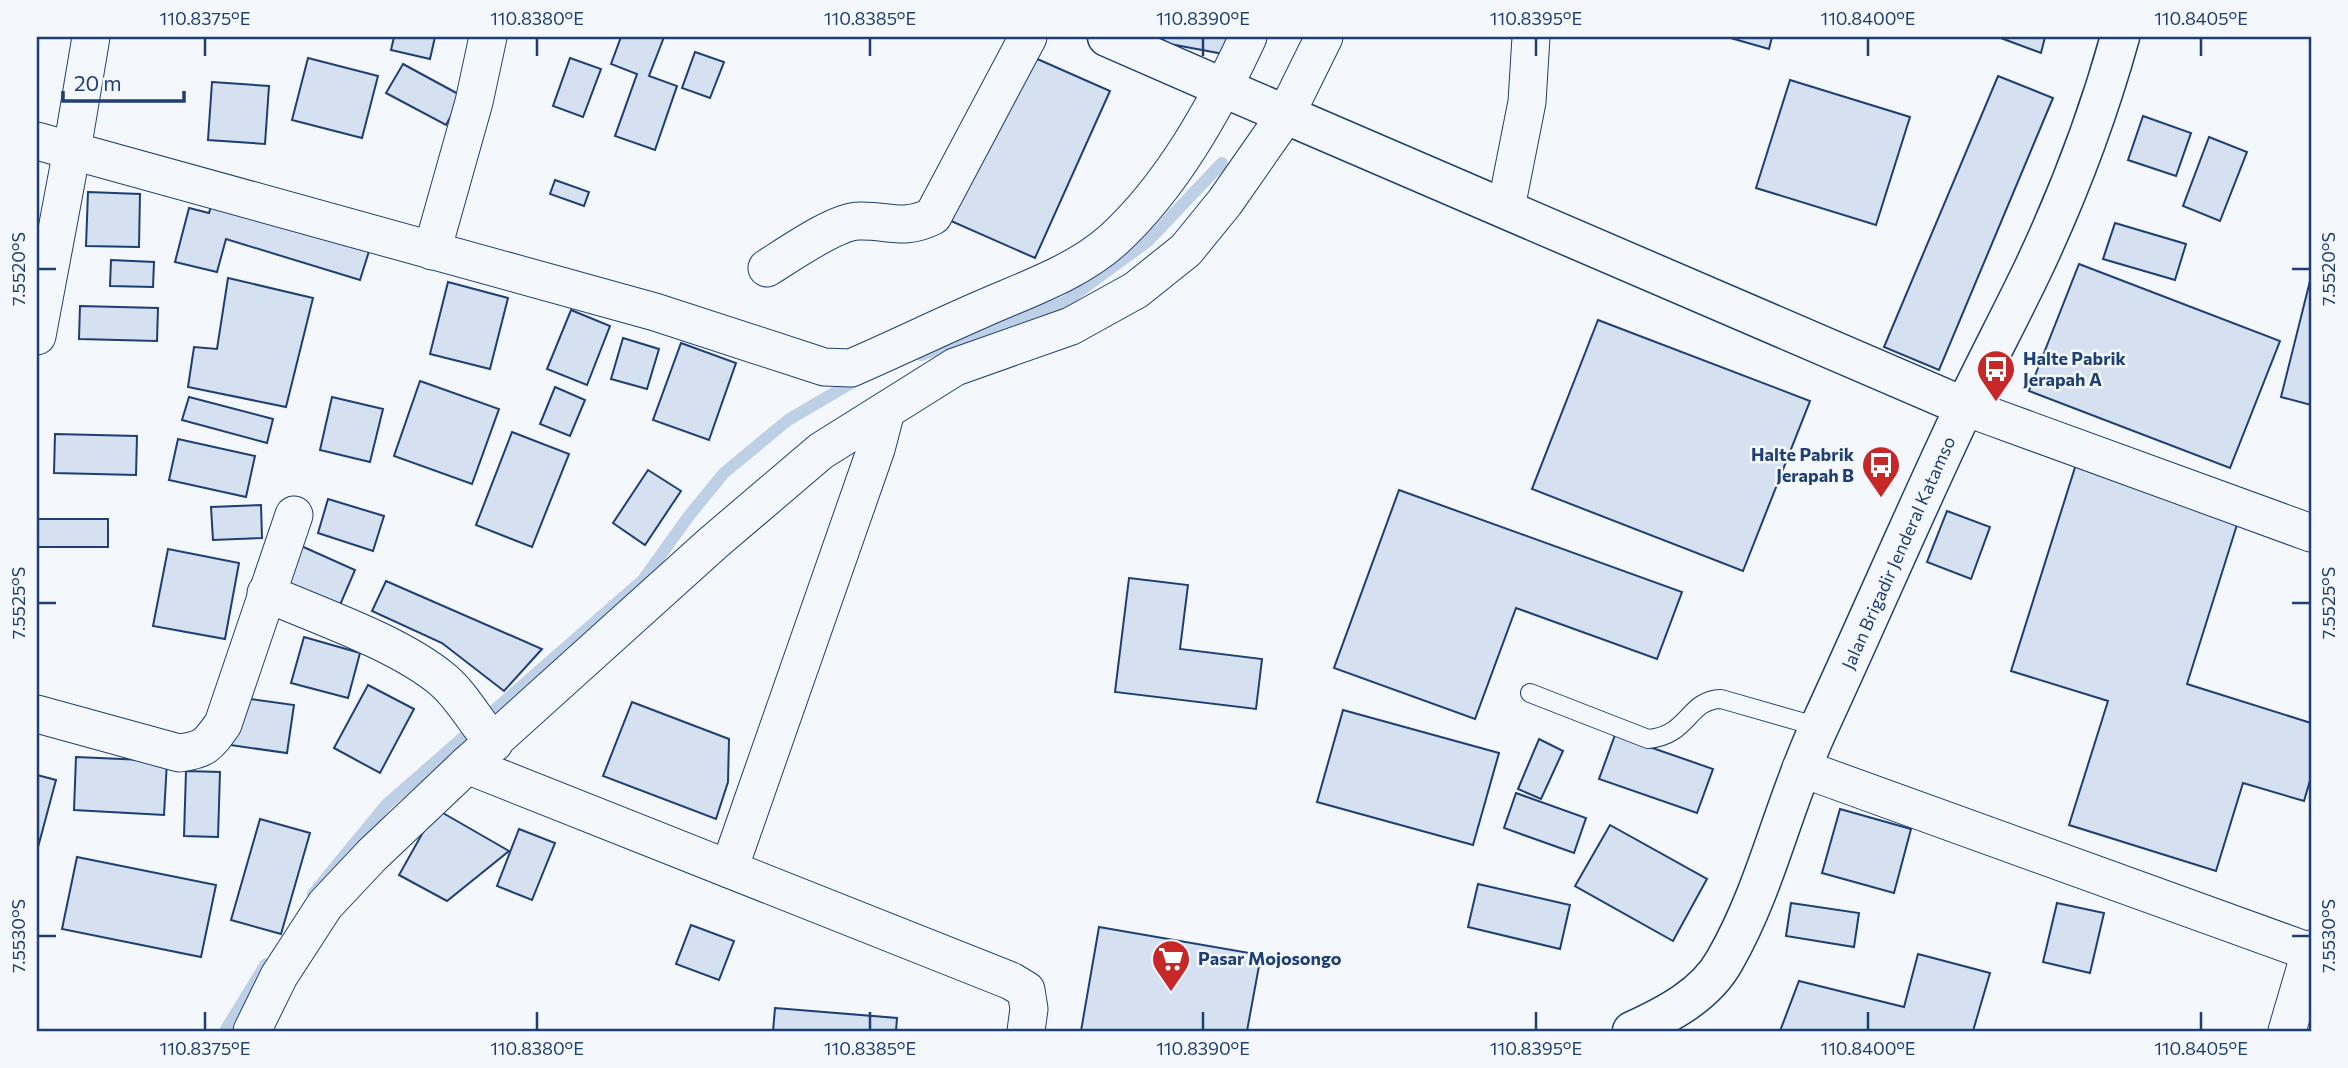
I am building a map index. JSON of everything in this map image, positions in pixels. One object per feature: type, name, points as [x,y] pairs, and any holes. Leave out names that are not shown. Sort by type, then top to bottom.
[{"type":"main road","points":[[1107,37],[1965,407]]},
{"type":"main road","name":"Jalan Brigadir Jenderal Katamso","points":[[1632,1031],[1654,1021],[1694,996],[1713,978],[1725,960],[1772,851],[1801,768],[1819,727],[1965,407],[2034,267],[2092,126],[2120,37]]},
{"type":"street","points":[[37,336],[91,37]]},
{"type":"street","points":[[432,251],[474,102],[488,37]]},
{"type":"street","points":[[767,268],[818,236],[856,220],[904,226],[920,223],[933,216],[1028,37]]},
{"type":"street","points":[[252,1031],[279,976],[325,905],[478,738],[821,451],[888,385],[1029,290],[1072,269],[1112,240],[1159,192],[1229,90],[1248,37]]},
{"type":"street","points":[[37,141],[654,312],[824,367],[851,368],[888,385],[955,367],[1071,326],[1136,290],[1186,250],[1225,202],[1285,116],[1324,37]]},
{"type":"street","points":[[1506,208],[1527,102],[1531,37]]},
{"type":"street","points":[[729,869],[876,449],[888,385]]},
{"type":"street","points":[[1965,407],[2311,533]]},
{"type":"street","points":[[37,715],[179,753],[198,751],[210,743],[223,724],[294,515]]},
{"type":"street","points":[[266,593],[393,649],[445,682],[478,738],[557,803],[1011,981],[1026,990],[1029,1009],[1026,1031]]},
{"type":"street","points":[[1801,768],[2311,951],[2287,1031]]},
{"type":"lane","points":[[1530,693],[1648,739],[1663,737],[1679,729],[1708,699],[1721,699],[1819,727]]},
{"type":"building","points":[[394,37],[435,37],[430,59],[391,50]]},
{"type":"building","points":[[621,37],[664,37],[649,76],[677,86],[655,150],[615,136],[637,74],[611,64]]},
{"type":"building","points":[[1158,37],[1230,37],[1229,55],[1170,44]]},
{"type":"building","points":[[1727,37],[1772,37],[1769,49]]},
{"type":"building","points":[[1998,37],[2045,37],[2041,53]]},
{"type":"building","points":[[695,52],[724,62],[710,98],[682,88]]},
{"type":"building","points":[[1026,54],[1110,91],[1035,258],[951,221]]},
{"type":"building","points":[[308,58],[378,76],[362,138],[292,120]]},
{"type":"building","points":[[570,58],[601,69],[583,117],[553,106]]},
{"type":"building","points":[[403,64],[462,96],[446,125],[386,93]]},
{"type":"building","points":[[1998,76],[2053,98],[1939,370],[1884,347]]},
{"type":"building","points":[[1790,80],[1910,117],[1876,225],[1756,188]]},
{"type":"building","points":[[212,82],[269,86],[265,144],[208,140]]},
{"type":"building","points":[[2143,116],[2191,133],[2176,176],[2128,160]]},
{"type":"building","points":[[2209,137],[2247,152],[2220,221],[2183,206]]},
{"type":"building","points":[[555,180],[589,192],[584,206],[550,194]]},
{"type":"building","points":[[88,192],[140,194],[139,247],[86,246]]},
{"type":"building","points":[[213,200],[370,248],[360,280],[226,239],[217,272],[175,262],[189,208],[209,213]]},
{"type":"building","points":[[2115,223],[2186,244],[2175,280],[2103,259]]},
{"type":"building","points":[[111,260],[154,262],[153,287],[110,286]]},
{"type":"building","points":[[2079,264],[2280,341],[2230,468],[2029,391]]},
{"type":"building","points":[[2311,277],[2311,405],[2281,397]]},
{"type":"building","points":[[228,278],[313,298],[286,407],[188,387],[194,347],[217,349]]},
{"type":"building","points":[[448,282],[508,298],[490,369],[430,354]]},
{"type":"building","points":[[80,306],[158,308],[157,341],[79,339]]},
{"type":"building","points":[[571,310],[610,326],[587,385],[547,369]]},
{"type":"building","points":[[1598,320],[1810,401],[1743,571],[1532,489]]},
{"type":"building","points":[[623,338],[659,349],[647,389],[611,379]]},
{"type":"building","points":[[681,343],[736,363],[709,440],[653,420]]},
{"type":"building","points":[[420,381],[499,409],[472,484],[394,456]]},
{"type":"building","points":[[555,387],[585,400],[570,436],[540,424]]},
{"type":"building","points":[[189,397],[273,419],[267,443],[182,420]]},
{"type":"building","points":[[332,397],[383,409],[370,462],[320,450]]},
{"type":"building","points":[[512,432],[569,454],[532,547],[476,525]]},
{"type":"building","points":[[55,434],[137,436],[136,475],[54,473]]},
{"type":"building","points":[[178,439],[255,456],[246,497],[169,480]]},
{"type":"building","points":[[2077,461],[2241,512],[2187,684],[2311,723],[2311,777],[2304,801],[2243,783],[2216,871],[2069,825],[2108,701],[2011,671]]},
{"type":"building","points":[[648,470],[681,491],[645,545],[613,523]]},
{"type":"building","points":[[1399,490],[1682,592],[1657,659],[1516,608],[1475,719],[1334,668]]},
{"type":"building","points":[[328,499],[384,516],[373,551],[318,533]]},
{"type":"building","points":[[261,505],[262,538],[213,540],[211,507]]},
{"type":"building","points":[[1947,511],[1990,527],[1971,579],[1927,562]]},
{"type":"building","points":[[37,519],[108,519],[108,547],[37,547]]},
{"type":"building","points":[[299,545],[355,570],[340,605],[283,581]]},
{"type":"building","points":[[168,549],[239,563],[225,639],[153,626]]},
{"type":"building","points":[[1129,578],[1188,585],[1180,649],[1262,659],[1256,709],[1115,692]]},
{"type":"building","points":[[386,581],[542,649],[504,691],[442,643],[372,611]]},
{"type":"building","points":[[304,637],[360,653],[348,698],[291,683]]},
{"type":"building","points":[[368,685],[414,709],[380,773],[334,748]]},
{"type":"building","points":[[237,697],[294,705],[287,753],[230,745]]},
{"type":"building","points":[[632,702],[729,739],[728,782],[716,819],[603,776]]},
{"type":"building","points":[[1343,710],[1499,753],[1473,845],[1317,802]]},
{"type":"building","points":[[1615,735],[1713,769],[1697,813],[1599,779]]},
{"type":"building","points":[[1539,739],[1563,751],[1541,799],[1518,789]]},
{"type":"building","points":[[76,757],[167,761],[164,815],[74,810]]},
{"type":"building","points":[[186,771],[220,772],[218,837],[184,836]]},
{"type":"building","points":[[37,775],[56,780],[37,851]]},
{"type":"building","points":[[1516,793],[1586,818],[1574,853],[1504,828]]},
{"type":"building","points":[[436,809],[509,851],[447,901],[399,875]]},
{"type":"building","points":[[1840,809],[1911,829],[1894,893],[1822,873]]},
{"type":"building","points":[[260,819],[310,833],[281,934],[231,920]]},
{"type":"building","points":[[1610,825],[1707,879],[1673,941],[1575,886]]},
{"type":"building","points":[[519,829],[555,843],[532,900],[497,886]]},
{"type":"building","points":[[77,857],[216,885],[201,957],[62,929]]},
{"type":"building","points":[[1478,884],[1570,905],[1560,949],[1468,927]]},
{"type":"building","points":[[1791,903],[1859,913],[1854,947],[1786,936]]},
{"type":"building","points":[[2057,903],[2104,913],[2090,973],[2043,962]]},
{"type":"building","points":[[691,925],[734,941],[719,980],[676,964]]},
{"type":"building","name":"Pasar Mojosongo","points":[[1099,927],[1261,955],[1247,1031],[1081,1031]]},
{"type":"building","points":[[1918,954],[1990,973],[1973,1031],[1780,1031],[1799,981],[1904,1007]]},
{"type":"building","points":[[775,1008],[897,1018],[896,1031],[773,1031]]},
{"type":"waterway","points":[[921,355],[1065,302],[1148,241],[1222,163]]},
{"type":"waterway","points":[[313,894],[386,805],[643,580],[688,517],[724,473],[788,420],[858,379]]},
{"type":"waterway","points":[[225,1031],[266,964]]},
{"type":"place","name":"Halte Pabrik Jerapah A","points":[[1996,403]]},
{"type":"place","name":"Halte Pabrik Jerapah B","points":[[1881,499]]},
{"type":"place","name":"Pasar Mojosongo","points":[[1171,993]]}]
